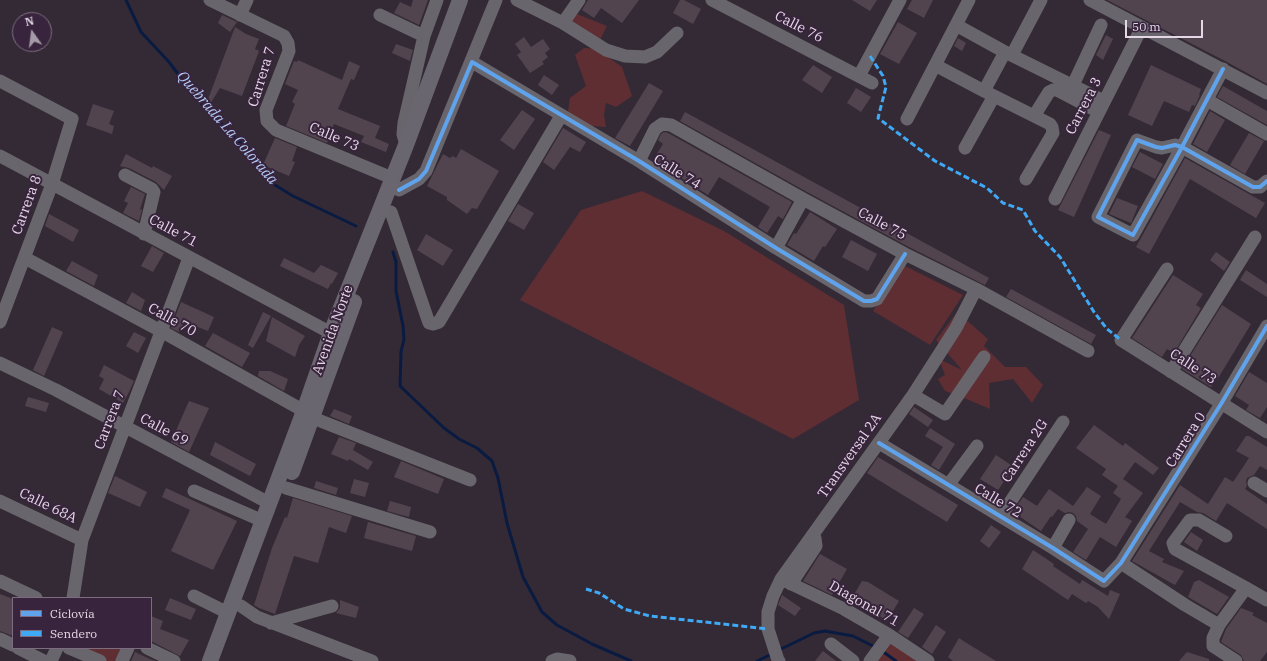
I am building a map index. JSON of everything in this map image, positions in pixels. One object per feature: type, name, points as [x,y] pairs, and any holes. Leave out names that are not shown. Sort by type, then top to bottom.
[{"type":"main road","name":"Avenida Norte","points":[[221,661],[234,609],[269,503],[309,414],[390,212],[406,144],[460,0]]},
{"type":"main road","name":"Avenida Norte","points":[[210,661],[286,488],[309,414],[331,333],[396,184],[469,0]]},
{"type":"street","points":[[210,0],[240,15],[248,0]]},
{"type":"street","points":[[406,144],[404,123],[424,36],[437,0]]},
{"type":"street","points":[[396,184],[419,179],[426,172],[496,0]]},
{"type":"street","points":[[517,0],[563,23],[606,50],[625,56],[645,57],[657,52],[677,33]]},
{"type":"street","points":[[563,23],[579,0]]},
{"type":"street","name":"Calle 76","points":[[712,0],[731,5],[872,83]]},
{"type":"street","points":[[859,76],[900,0]]},
{"type":"street","points":[[907,119],[969,0]]},
{"type":"street","points":[[965,148],[1008,53],[1041,0]]},
{"type":"street","points":[[1090,0],[1267,93]]},
{"type":"street","name":"Carrera 7","points":[[240,15],[284,36],[288,43],[289,51],[266,110],[267,120]]},
{"type":"street","points":[[380,15],[424,36]]},
{"type":"street","points":[[956,25],[1073,86],[1102,107]]},
{"type":"street","points":[[1073,86],[1102,26]]},
{"type":"street","name":"Carrera 3","points":[[1055,199],[1142,27]]},
{"type":"street","name":"Calle 74","points":[[472,62],[639,161],[776,248],[864,301],[877,299],[905,254]]},
{"type":"street","points":[[935,65],[1050,124],[1053,133],[1026,179]]},
{"type":"street","points":[[1222,69],[1182,147],[1133,235],[1098,217],[1137,140],[1162,148],[1175,145],[1182,147],[1253,187],[1260,187],[1267,181]]},
{"type":"street","name":"Carrera 8","points":[[0,82],[72,119],[52,184],[0,322]]},
{"type":"street","points":[[1034,116],[1049,92],[1053,90],[1057,90],[1102,107]]},
{"type":"street","points":[[1207,100],[1267,134]]},
{"type":"street","points":[[390,212],[429,322],[433,324],[439,322],[561,116]]},
{"type":"street","name":"Calle 73","points":[[267,120],[276,130],[396,184]]},
{"type":"street","name":"Calle 75","points":[[639,161],[655,129],[662,124],[671,125],[803,200],[905,254],[976,289],[1088,351]]},
{"type":"street","name":"Calle 71","points":[[0,156],[188,258],[331,333]]},
{"type":"street","points":[[125,175],[152,189],[154,192],[144,234]]},
{"type":"street","points":[[776,248],[803,200]]},
{"type":"street","points":[[1171,372],[1255,237]]},
{"type":"street","name":"Calle 70","points":[[24,258],[309,414],[470,480]]},
{"type":"street","name":"Carrera 7","points":[[73,597],[82,540],[188,258]]},
{"type":"street","name":"Calle 73","points":[[1167,269],[1121,340],[1267,432]]},
{"type":"street","name":"Transversal 2A","points":[[778,661],[768,629],[768,612],[773,596],[786,582],[814,534],[913,395],[956,328],[976,289]]},
{"type":"street","name":"Carrera 0","points":[[1104,581],[1121,564],[1221,404],[1267,326]]},
{"type":"street","points":[[913,395],[945,414],[984,357]]},
{"type":"street","name":"Calle 69","points":[[0,363],[56,390],[269,503]]},
{"type":"street","name":"Carrera 2G","points":[[1002,516],[1063,422]]},
{"type":"street","name":"Calle 72","points":[[879,443],[1002,516],[1104,581]]},
{"type":"street","points":[[949,484],[977,446]]},
{"type":"street","points":[[1254,483],[1267,491]]},
{"type":"street","points":[[286,488],[430,532]]},
{"type":"street","points":[[194,491],[263,521]]},
{"type":"street","name":"Calle 68A","points":[[0,501],[82,540]]},
{"type":"street","points":[[1053,548],[1068,520]]},
{"type":"street","points":[[1226,536],[1199,520],[1190,520],[1173,543],[1175,549],[1267,600]]},
{"type":"street","points":[[1121,564],[1219,625]]},
{"type":"street","points":[[0,581],[34,597]]},
{"type":"street","name":"Diagonal 71","points":[[786,582],[844,609],[886,639],[928,661]]},
{"type":"street","points":[[1236,661],[1213,646],[1213,638],[1219,625],[1246,588]]},
{"type":"street","points":[[194,596],[258,617],[372,661]]},
{"type":"street","points":[[271,623],[332,606]]},
{"type":"street","points":[[870,660],[886,639]]},
{"type":"street","points":[[831,644],[853,661]]},
{"type":"street","points":[[20,649],[44,661]]},
{"type":"street","points":[[51,661],[57,649]]},
{"type":"street","points":[[72,649],[100,661]]},
{"type":"street","points":[[122,661],[128,649]]},
{"type":"street","points":[[149,649],[174,661]]},
{"type":"street","points":[[552,661],[557,659],[570,661]]},
{"type":"shaded area","points":[[572,12],[607,26],[599,42],[567,23]]},
{"type":"shaded area","points":[[584,48],[597,49],[622,67],[632,96],[616,107],[606,103],[604,115],[606,127],[581,125],[567,118],[570,98],[586,86],[575,55]]},
{"type":"shaded area","points":[[642,191],[724,231],[844,305],[859,400],[793,439],[520,300],[581,210]]},
{"type":"shaded area","points":[[903,265],[963,295],[930,345],[873,311]]},
{"type":"shaded area","points":[[957,312],[988,339],[984,346],[1005,367],[1026,367],[1043,385],[1032,403],[1013,379],[989,383],[990,409],[945,391],[938,379],[945,375],[939,359],[962,370],[936,340]]},
{"type":"shaded area","points":[[891,639],[923,661],[878,661]]},
{"type":"shaded area","points":[[67,649],[131,649],[125,661],[94,661]]},
{"type":"building","points":[[413,0],[428,0],[419,25],[394,13],[400,2],[411,7]]},
{"type":"building","points":[[588,0],[639,0],[622,23],[601,8],[594,18],[582,10]]},
{"type":"building","points":[[680,0],[684,0],[701,9],[693,24],[673,13]]},
{"type":"building","points":[[852,0],[877,0],[870,11]]},
{"type":"building","points":[[912,0],[933,0],[924,18],[907,9]]},
{"type":"building","points":[[1107,0],[1267,0],[1267,84],[1227,62]]},
{"type":"building","points":[[222,15],[237,22],[230,32],[218,23]]},
{"type":"building","points":[[898,22],[917,33],[899,64],[880,54]]},
{"type":"building","points":[[235,27],[246,34],[259,39],[255,49],[259,51],[242,96],[220,88],[210,104],[207,102]]},
{"type":"building","points":[[1106,35],[1113,39],[1103,60],[1096,55]]},
{"type":"building","points":[[524,37],[531,47],[543,39],[550,49],[545,53],[548,57],[542,62],[544,64],[530,73],[517,55],[521,52],[515,44]]},
{"type":"building","points":[[958,38],[966,43],[962,51],[954,46]]},
{"type":"building","points":[[396,44],[413,50],[410,61],[392,53]]},
{"type":"building","points":[[298,60],[342,80],[349,61],[360,66],[354,80],[351,79],[338,109],[380,126],[375,138],[389,144],[386,152],[361,142],[364,136],[334,124],[327,143],[286,126],[295,104],[292,102],[298,90],[285,84],[294,61],[297,62]]},
{"type":"building","points":[[813,65],[832,77],[822,93],[802,80]]},
{"type":"building","points":[[1151,65],[1201,89],[1195,106],[1192,105],[1189,112],[1164,101],[1152,126],[1128,115]]},
{"type":"building","points":[[544,75],[559,85],[552,95],[538,85]]},
{"type":"building","points":[[649,83],[663,91],[630,146],[615,138]]},
{"type":"building","points":[[1223,86],[1267,111],[1267,125],[1217,97]]},
{"type":"building","points":[[856,88],[871,97],[861,112],[847,103]]},
{"type":"building","points":[[93,104],[114,111],[109,124],[114,126],[112,134],[86,125]]},
{"type":"building","points":[[522,110],[535,119],[514,150],[500,140]]},
{"type":"building","points":[[1210,111],[1225,120],[1207,152],[1193,144]]},
{"type":"building","points":[[685,112],[989,278],[985,285],[909,247],[807,192],[680,121]]},
{"type":"building","points":[[563,128],[586,142],[580,152],[570,147],[554,170],[543,162]]},
{"type":"building","points":[[1099,130],[1111,135],[1074,217],[1058,210]]},
{"type":"building","points":[[664,132],[792,202],[783,219],[778,216],[767,233],[758,227],[770,207],[719,177],[708,195],[653,160],[663,144],[658,140]]},
{"type":"building","points":[[1249,133],[1264,141],[1245,174],[1230,165]]},
{"type":"building","points":[[275,138],[297,147],[292,161],[295,162],[289,176],[263,165]]},
{"type":"building","points":[[461,149],[499,171],[477,209],[472,208],[467,214],[447,200],[447,197],[427,186],[443,154],[450,158],[453,156],[456,158]]},
{"type":"building","points":[[1140,152],[1163,164],[1155,179],[1132,167]]},
{"type":"building","points":[[126,154],[152,168],[153,166],[172,176],[164,190],[156,182],[129,168],[120,166]]},
{"type":"building","points":[[1185,158],[1265,203],[1256,218],[1190,179],[1149,254],[1136,247]]},
{"type":"building","points":[[131,187],[145,194],[140,209],[142,210],[139,221],[123,213],[128,203],[124,201]]},
{"type":"building","points":[[1117,198],[1138,206],[1131,223],[1109,214]]},
{"type":"building","points":[[518,204],[534,213],[524,230],[508,221]]},
{"type":"building","points":[[810,212],[837,229],[825,247],[823,246],[814,261],[787,245]]},
{"type":"building","points":[[49,214],[79,230],[73,242],[45,226]]},
{"type":"building","points":[[426,234],[453,250],[443,266],[417,250]]},
{"type":"building","points":[[851,240],[877,254],[868,271],[842,257]]},
{"type":"building","points":[[152,246],[164,253],[153,272],[141,266]]},
{"type":"building","points":[[1216,252],[1230,262],[1224,271],[1210,260]]},
{"type":"building","points":[[284,258],[314,273],[321,265],[338,273],[328,289],[280,266]]},
{"type":"building","points":[[72,261],[98,275],[94,286],[66,271]]},
{"type":"building","points":[[1246,270],[1267,284],[1267,297],[1240,280]]},
{"type":"building","points":[[1173,275],[1203,294],[1196,305],[1201,308],[1174,353],[1167,349],[1162,357],[1132,338]]},
{"type":"building","points":[[1011,289],[1096,335],[1091,344],[1006,297]]},
{"type":"building","points":[[132,292],[145,300],[141,311],[126,303]]},
{"type":"building","points":[[181,302],[214,317],[208,331],[185,322],[179,332],[171,328]]},
{"type":"building","points":[[1222,305],[1251,324],[1217,380],[1216,379],[1211,387],[1182,369]]},
{"type":"building","points":[[263,312],[271,316],[253,348],[248,345]]},
{"type":"building","points":[[272,317],[305,336],[299,345],[295,357],[266,341]]},
{"type":"building","points":[[52,327],[63,332],[44,376],[33,370]]},
{"type":"building","points":[[134,332],[146,338],[138,353],[126,346]]},
{"type":"building","points":[[213,333],[250,353],[242,367],[205,346]]},
{"type":"building","points":[[104,365],[134,381],[123,403],[99,389],[104,379],[99,376]]},
{"type":"building","points":[[259,371],[270,371],[288,379],[284,391],[258,376]]},
{"type":"building","points":[[1249,372],[1267,383],[1267,407],[1260,418],[1246,410],[1249,405],[1235,396]]},
{"type":"building","points":[[28,397],[49,403],[46,412],[25,406]]},
{"type":"building","points":[[189,401],[209,408],[189,452],[171,442]]},
{"type":"building","points":[[914,407],[933,420],[928,427],[909,414]]},
{"type":"building","points":[[334,409],[352,416],[349,424],[330,416]]},
{"type":"building","points":[[1094,425],[1123,446],[1125,443],[1159,468],[1153,475],[1135,462],[1123,479],[1143,493],[1125,517],[1132,521],[1116,547],[1100,537],[1086,560],[1073,552],[1088,529],[1077,521],[1076,516],[1073,513],[1065,513],[1058,509],[1052,517],[1051,516],[1041,531],[1013,512],[1023,497],[1037,506],[1049,489],[1073,506],[1087,487],[1101,496],[1090,514],[1106,524],[1121,499],[1113,493],[1118,486],[1102,475],[1106,469],[1076,448]]},
{"type":"building","points":[[930,428],[955,444],[939,470],[931,465],[943,447],[925,436]]},
{"type":"building","points":[[1246,436],[1249,436],[1267,447],[1267,470],[1260,466],[1254,475],[1247,478],[1247,486],[1245,489],[1267,504],[1267,529],[1227,503],[1216,521],[1180,502],[1149,551],[1164,559],[1162,562],[1184,571],[1175,585],[1132,561],[1180,485],[1208,504],[1225,477],[1233,482],[1249,458],[1236,451]]},
{"type":"building","points":[[339,437],[356,443],[353,450],[373,462],[368,470],[349,459],[348,461],[331,454]]},
{"type":"building","points":[[215,442],[256,464],[250,476],[210,455]]},
{"type":"building","points":[[996,455],[1014,467],[998,490],[980,479]]},
{"type":"building","points":[[878,457],[958,505],[947,522],[867,473]]},
{"type":"building","points":[[401,461],[444,479],[438,494],[394,477]]},
{"type":"building","points":[[115,476],[147,492],[140,507],[108,493]]},
{"type":"building","points":[[354,479],[369,483],[365,497],[350,493]]},
{"type":"building","points":[[316,481],[338,488],[336,495],[314,488]]},
{"type":"building","points":[[166,488],[237,521],[213,570],[171,551],[190,510],[162,497]]},
{"type":"building","points":[[293,498],[352,516],[346,533],[329,527],[318,563],[294,556],[275,614],[254,605],[272,548],[285,517],[287,518]]},
{"type":"building","points":[[390,501],[411,507],[409,517],[387,511]]},
{"type":"building","points":[[368,522],[416,536],[412,551],[364,538]]},
{"type":"building","points":[[991,525],[1001,532],[989,548],[980,541]]},
{"type":"building","points":[[1191,532],[1203,540],[1197,551],[1184,542]]},
{"type":"building","points":[[1033,550],[1054,564],[1053,566],[1080,584],[1082,580],[1108,596],[1110,590],[1120,594],[1109,619],[1098,607],[1088,601],[1086,603],[1072,594],[1068,600],[1022,569]]},
{"type":"building","points":[[820,554],[847,569],[832,595],[803,581]]},
{"type":"building","points":[[1199,580],[1229,597],[1217,614],[1188,597],[1194,582]]},
{"type":"building","points":[[862,581],[868,582],[899,601],[887,621],[852,598]]},
{"type":"building","points":[[0,594],[12,599],[12,636],[0,631]]},
{"type":"building","points":[[782,595],[801,608],[795,616],[778,605]]},
{"type":"building","points":[[170,598],[196,609],[191,620],[165,610]]},
{"type":"building","points":[[340,600],[359,607],[356,618],[336,613],[340,608]]},
{"type":"building","points":[[914,608],[924,614],[908,638],[898,632]]},
{"type":"building","points":[[1241,608],[1254,613],[1252,615],[1267,623],[1267,652],[1260,661],[1244,661],[1241,655],[1221,642],[1226,629]]},
{"type":"building","points":[[152,616],[163,621],[160,629],[189,640],[180,656],[152,642]]},
{"type":"building","points":[[936,625],[946,632],[932,654],[922,647]]},
{"type":"building","points":[[959,638],[996,661],[953,661],[948,657]]},
{"type":"building","points":[[823,651],[836,661],[815,661]]},
{"type":"building","points":[[135,652],[150,659],[156,661],[131,661]]},
{"type":"building","points":[[1187,652],[1209,659],[1209,661],[1179,661]]},
{"type":"waterway","name":"Quebrada La Colorada","points":[[126,0],[141,32],[169,62],[197,99],[231,135],[249,149],[256,165],[270,182],[293,196],[356,226]]},
{"type":"waterway","name":"Quebrada La Colorada","points":[[393,252],[396,262],[396,291],[404,339],[401,352],[400,386],[444,428],[459,439],[477,448],[492,461],[498,478],[507,523],[523,577],[542,612],[557,625],[592,644],[631,661]]},
{"type":"waterway","name":"Quebrada La Colorada","points":[[779,650],[814,633],[825,631],[853,636],[875,647]]},
{"type":"waterway","name":"Quebrada La Colorada","points":[[882,651],[896,661]]},
{"type":"waterway","name":"Quebrada La Colorada","points":[[757,661],[772,654]]},
{"type":"marked path","points":[[870,56],[883,76],[886,87],[878,118],[935,161],[987,188],[1003,203],[1023,210],[1035,231],[1060,257],[1094,312],[1107,329],[1121,340]]},
{"type":"marked path","points":[[586,589],[599,593],[624,609],[650,616],[768,629]]},
{"type":"cycle path","points":[[399,190],[419,179],[426,171],[472,62],[639,161],[776,248],[864,301],[877,299],[905,254]]},
{"type":"cycle path","points":[[1223,69],[1182,147],[1133,235],[1098,217],[1137,140],[1162,148],[1175,145],[1182,147],[1253,187],[1260,187],[1267,181]]},
{"type":"cycle path","points":[[879,443],[1053,548],[1104,581],[1121,563],[1221,404],[1267,326]]}]
